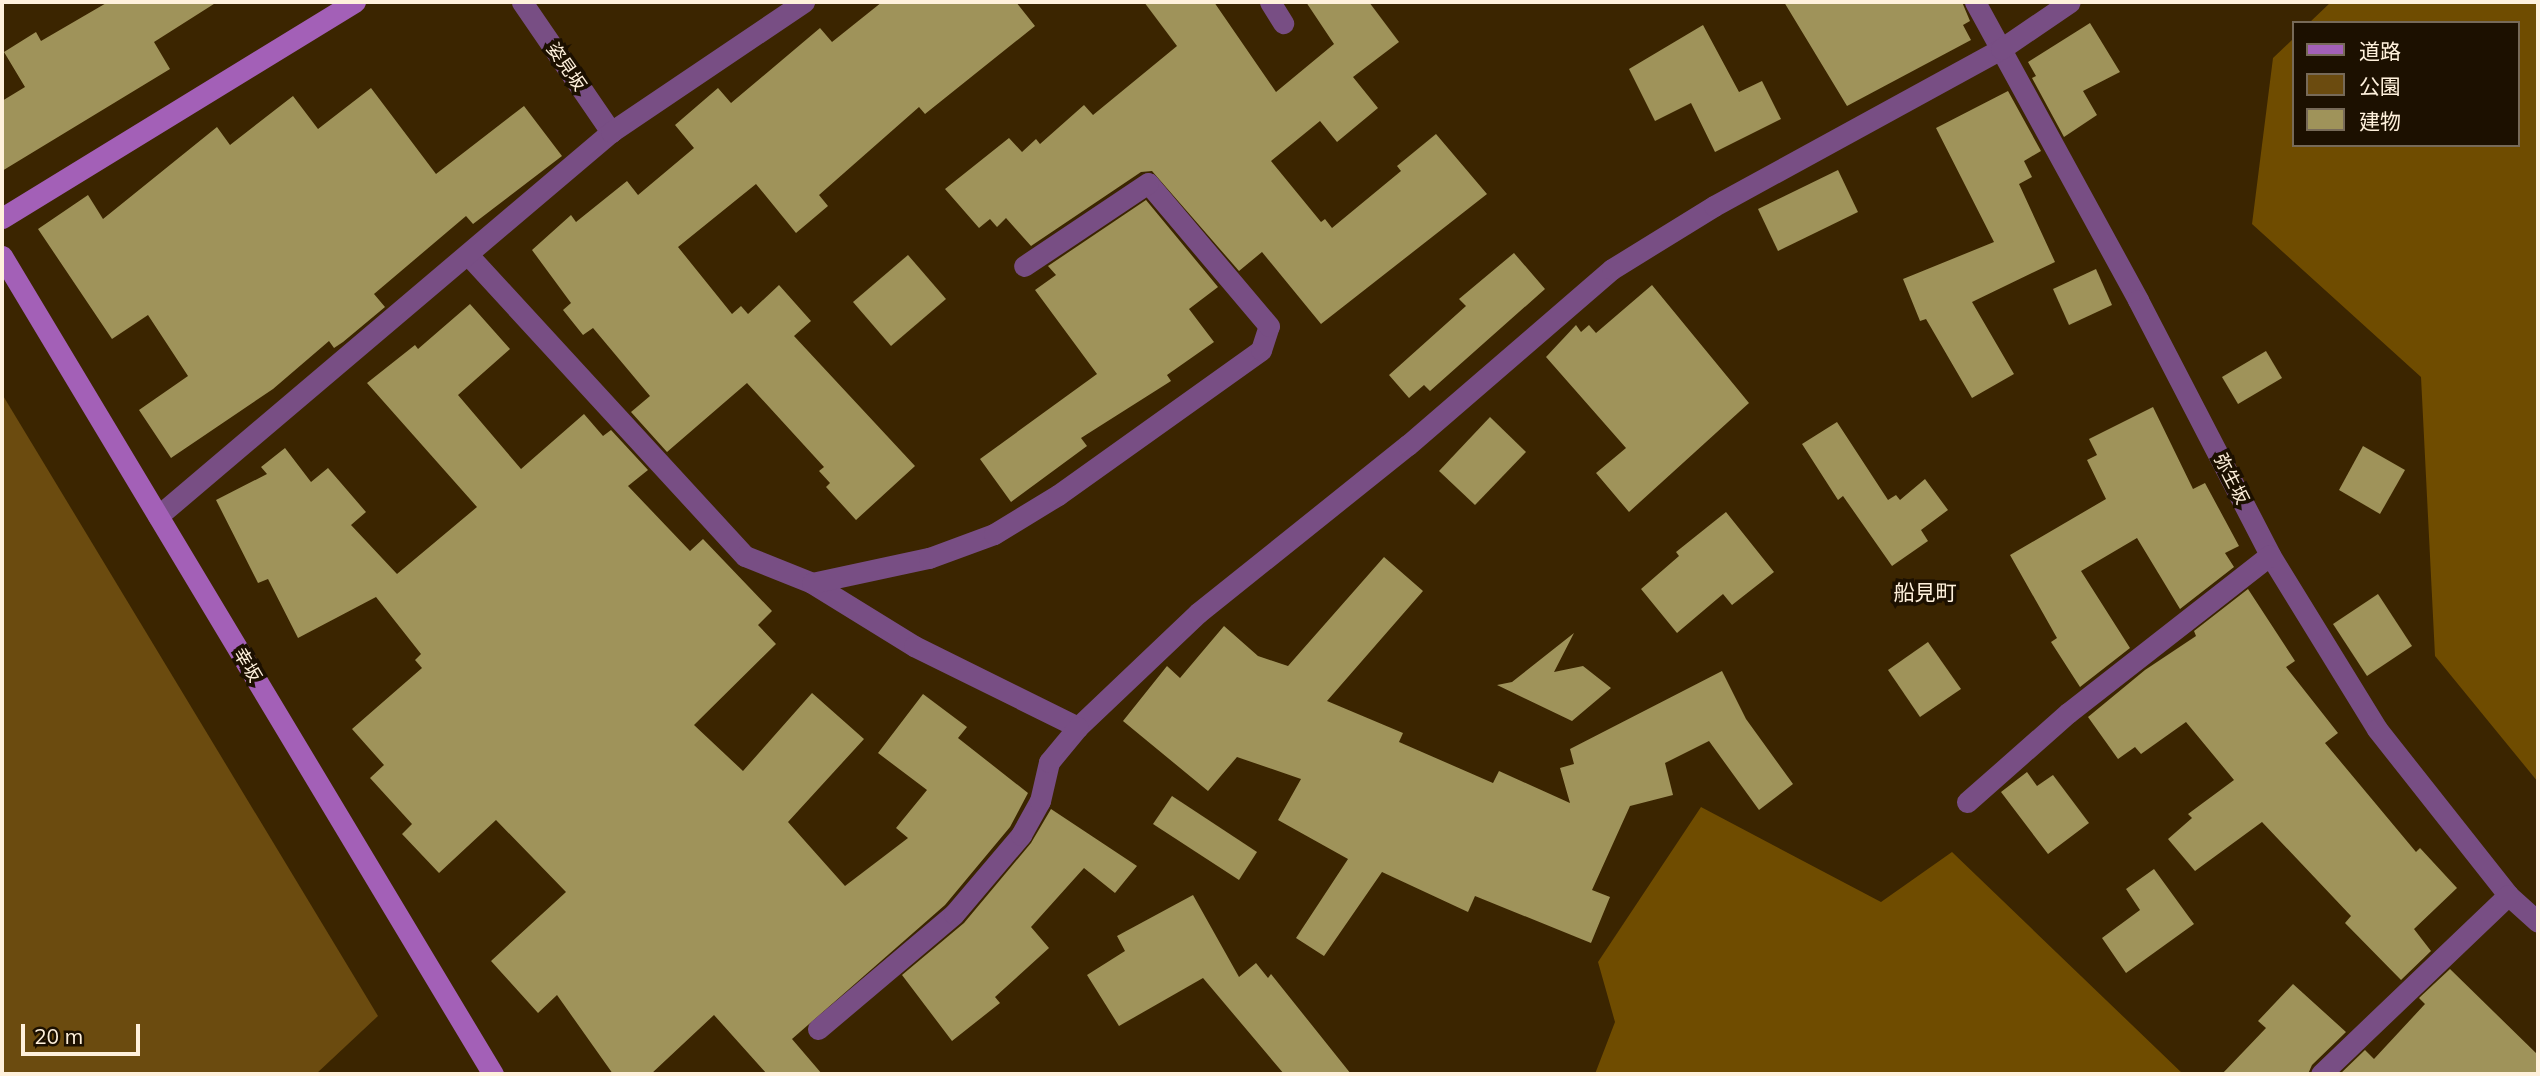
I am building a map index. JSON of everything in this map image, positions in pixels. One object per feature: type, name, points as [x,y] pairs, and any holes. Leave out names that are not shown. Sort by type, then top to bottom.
[{"type":"street","points":[[2,218],[355,2]]},
{"type":"street","name":"姿見坂","points":[[522,2],[611,131]]},
{"type":"street","points":[[158,516],[469,256],[611,131],[804,2]]},
{"type":"street","points":[[1270,2],[1283,23]]},
{"type":"street","name":"弥生坂","points":[[1975,2],[2270,555],[2377,729],[2508,895],[2538,922]]},
{"type":"street","points":[[818,1029],[954,914],[1021,835],[1040,802],[1049,762],[1078,727],[1198,613],[1408,445],[1612,269],[1714,206],[2001,49],[2070,2]]},
{"type":"street","points":[[812,583],[929,558],[993,534],[1058,495],[1261,350],[1269,326],[1148,183],[1024,266]]},
{"type":"street","name":"幸坂","points":[[2,256],[493,1074]]},
{"type":"street","points":[[469,256],[745,556],[812,583],[914,646],[1078,727]]},
{"type":"street","points":[[1967,802],[2068,713],[2270,555]]},
{"type":"street","points":[[2320,1074],[2508,895]]},
{"type":"green space","points":[[2,394],[378,1016],[316,1074],[2,1074]]},
{"type":"shaded area","points":[[2331,2],[2538,2],[2538,782],[2435,656],[2421,377],[2252,224],[2273,58],[2292,40],[2292,147],[2519,147],[2519,21],[2311,21]]},
{"type":"shaded area","points":[[1701,807],[1881,902],[1952,852],[2183,1074],[1595,1074],[1615,1022],[1598,962]]},
{"type":"building","points":[[108,2],[217,2],[154,42],[170,69],[2,171],[2,101],[25,87],[4,52],[36,32],[41,41]]},
{"type":"building","points":[[882,2],[1016,2],[1035,26],[925,114],[919,107],[819,195],[828,206],[796,233],[756,184],[678,247],[732,314],[741,306],[748,314],[779,285],[811,321],[794,336],[915,466],[856,520],[826,487],[830,483],[819,471],[824,467],[747,383],[667,452],[631,412],[650,396],[593,328],[583,335],[563,310],[571,303],[532,250],[571,215],[576,222],[627,181],[638,195],[694,148],[675,125],[718,88],[731,103],[820,28],[832,42]]},
{"type":"building","points":[[1144,2],[1214,2],[1276,92],[1334,44],[1306,2],[1369,2],[1399,42],[1353,77],[1378,108],[1337,142],[1320,121],[1271,161],[1321,222],[1325,219],[1332,228],[1401,171],[1397,166],[1436,134],[1487,194],[1321,324],[1262,252],[1239,271],[1152,171],[1141,172],[1031,246],[1006,218],[997,227],[990,219],[979,228],[945,189],[1009,138],[1022,152],[1036,139],[1040,144],[1084,105],[1093,115],[1177,46]]},
{"type":"building","points":[[1784,2],[1962,2],[1970,21],[1963,25],[1971,40],[1847,106]]},
{"type":"building","points":[[2090,23],[2120,72],[2083,91],[2097,115],[2064,137],[2032,78],[2036,76],[2028,62]]},
{"type":"building","points":[[1703,25],[1739,92],[1762,81],[1781,119],[1715,152],[1691,103],[1655,121],[1629,69]]},
{"type":"building","points":[[371,88],[436,174],[524,106],[562,156],[473,224],[466,216],[374,294],[385,307],[343,342],[334,348],[329,341],[273,389],[171,458],[139,410],[188,376],[148,315],[112,339],[38,229],[88,195],[103,219],[217,127],[230,145],[293,96],[318,129]]},
{"type":"building","points":[[2008,91],[2041,151],[2024,161],[2032,177],[2019,184],[2055,262],[1972,302],[2014,374],[1972,398],[1926,319],[1920,321],[1903,279],[1994,242],[1936,128]]},
{"type":"building","points":[[1838,170],[1858,212],[1778,251],[1758,209]]},
{"type":"building","points":[[1146,200],[1218,287],[1189,309],[1214,342],[1167,375],[1171,381],[1081,438],[1087,446],[1011,502],[980,459],[1097,374],[1035,290],[1056,275],[1048,266]]},
{"type":"building","points":[[1514,253],[1545,289],[1430,391],[1424,385],[1409,398],[1389,375],[1466,306],[1459,299]]},
{"type":"building","points":[[908,255],[946,299],[891,346],[853,302]]},
{"type":"building","points":[[2096,269],[2112,305],[2069,325],[2053,289]]},
{"type":"building","points":[[1652,285],[1749,403],[1629,512],[1596,473],[1626,448],[1546,357],[1576,325],[1581,332],[1589,325],[1596,333]]},
{"type":"building","points":[[470,304],[510,349],[458,395],[521,469],[584,414],[603,436],[611,430],[648,470],[628,486],[690,551],[703,539],[772,611],[758,625],[776,644],[694,725],[743,771],[812,693],[864,739],[788,822],[845,886],[908,838],[896,828],[927,790],[878,753],[923,694],[967,727],[958,738],[1028,793],[1010,827],[945,905],[792,1039],[822,1074],[767,1074],[714,1015],[651,1074],[613,1074],[557,995],[538,1013],[491,961],[566,892],[496,820],[439,873],[402,834],[412,824],[370,778],[384,765],[352,729],[422,668],[415,660],[421,654],[376,597],[298,638],[268,579],[258,583],[216,500],[267,474],[261,467],[285,448],[311,482],[328,468],[366,512],[351,525],[397,574],[477,507],[367,383],[415,345],[418,349]]},
{"type":"building","points":[[2266,351],[2282,378],[2238,404],[2222,377]]},
{"type":"building","points":[[2153,407],[2193,489],[2205,483],[2239,546],[2225,553],[2234,567],[2180,609],[2137,538],[2081,571],[2130,648],[2080,687],[2051,642],[2057,638],[2010,555],[2106,499],[2087,460],[2097,455],[2089,439]]},
{"type":"building","points":[[1490,417],[1526,452],[1475,505],[1439,471]]},
{"type":"building","points":[[1837,422],[1888,500],[1896,495],[1900,500],[1925,479],[1948,510],[1921,530],[1928,541],[1892,566],[1843,496],[1838,500],[1802,444]]},
{"type":"building","points":[[2363,446],[2405,470],[2380,514],[2339,490]]},
{"type":"building","points":[[1726,512],[1774,572],[1732,605],[1723,594],[1677,633],[1641,589],[1679,556],[1676,552]]},
{"type":"building","points":[[1384,557],[1423,591],[1327,701],[1403,733],[1399,742],[1493,783],[1499,771],[1570,803],[1560,768],[1574,764],[1570,749],[1722,671],[1746,719],[1793,784],[1759,810],[1709,741],[1665,763],[1673,795],[1630,806],[1592,890],[1610,897],[1591,943],[1475,896],[1468,912],[1382,872],[1324,956],[1296,938],[1348,859],[1278,820],[1301,779],[1237,757],[1208,791],[1123,721],[1167,666],[1180,678],[1224,626],[1258,656],[1288,666]]},
{"type":"building","points":[[2248,589],[2295,661],[2286,667],[2338,733],[2325,743],[2416,852],[2420,848],[2457,888],[2414,929],[2431,951],[2401,980],[2345,923],[2351,916],[2262,822],[2195,871],[2168,839],[2192,818],[2188,814],[2234,780],[2186,722],[2141,754],[2135,747],[2118,759],[2088,717],[2145,670],[2196,636],[2194,631]]},
{"type":"building","points":[[2378,594],[2412,646],[2367,676],[2333,624]]},
{"type":"building","points":[[1574,633],[1554,672],[1583,666],[1611,688],[1572,721],[1497,685],[1512,682]]},
{"type":"building","points":[[1928,642],[1961,689],[1920,717],[1888,670]]},
{"type":"building","points":[[2027,772],[2037,786],[2053,775],[2089,823],[2048,854],[2001,792]]},
{"type":"building","points":[[1172,796],[1257,852],[1239,880],[1153,824]]},
{"type":"building","points":[[1051,809],[1137,866],[1115,893],[1084,868],[1031,927],[1049,948],[995,997],[1000,1003],[952,1041],[902,975],[964,923],[1031,843]]},
{"type":"building","points":[[2154,869],[2194,924],[2126,973],[2102,938],[2140,910],[2126,889]]},
{"type":"building","points":[[1193,895],[1239,977],[1256,963],[1268,978],[1271,974],[1351,1074],[1284,1074],[1203,978],[1119,1026],[1087,975],[1125,951],[1117,936]]},
{"type":"building","points":[[2450,969],[2538,1055],[2538,1074],[2340,1074],[2365,1050],[2374,1059],[2425,1004],[2419,998]]},
{"type":"building","points":[[2293,984],[2346,1032],[2312,1065],[2308,1074],[2222,1074],[2266,1028],[2258,1021]]},
{"type":"district","name":"船見町","points":[[1925,592]]}]
